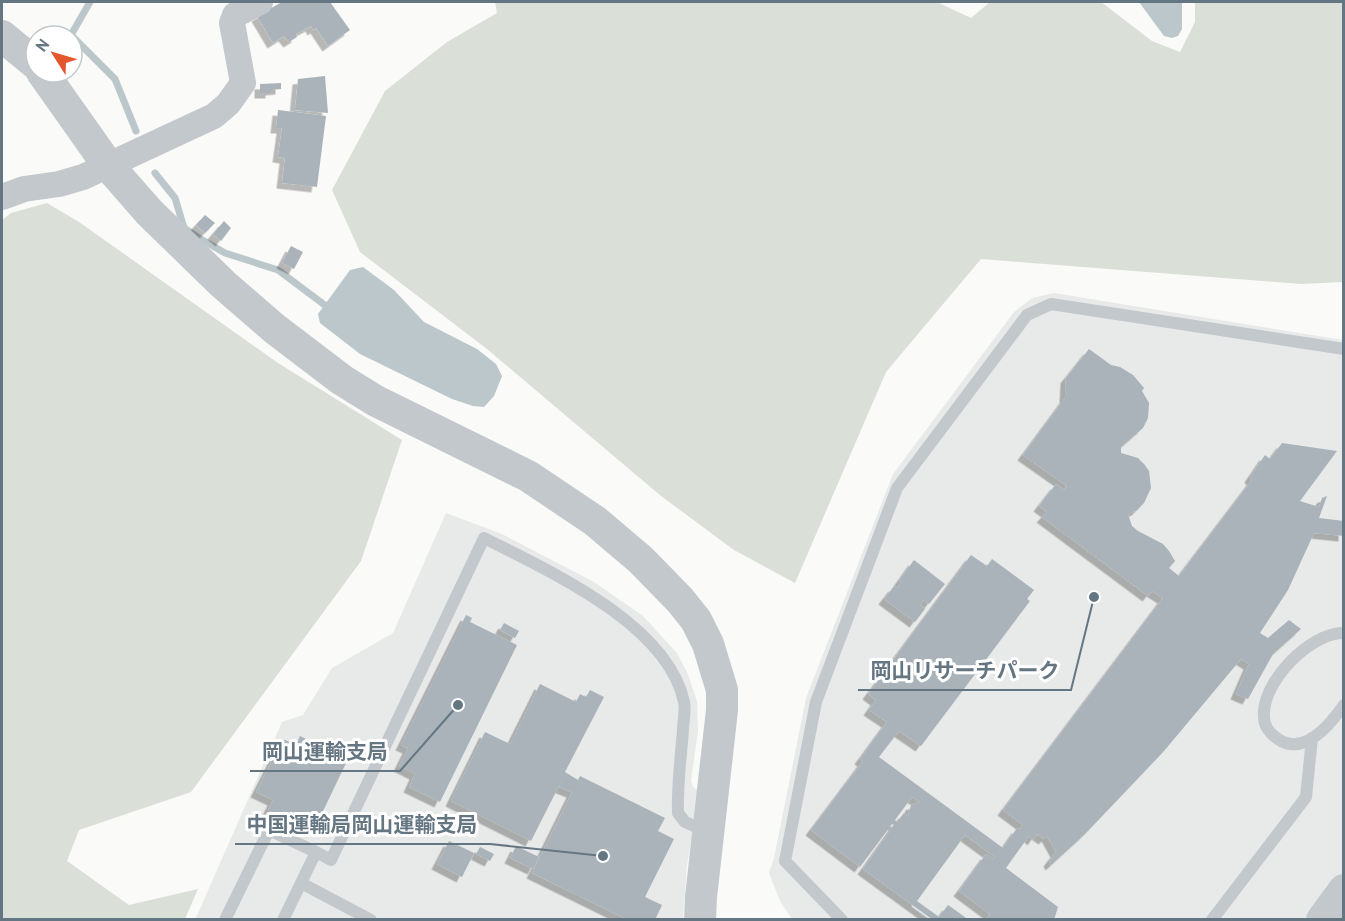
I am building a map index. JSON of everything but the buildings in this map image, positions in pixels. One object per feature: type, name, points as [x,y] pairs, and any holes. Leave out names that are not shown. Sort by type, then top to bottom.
[{"type":"street","points":[[2,197],[24,189],[59,184],[83,177],[214,116],[228,104],[243,83],[231,8],[260,2]]},
{"type":"street","points":[[2,36],[24,54]]},
{"type":"street","points":[[50,84],[107,164],[149,212],[223,284],[275,329],[342,380],[376,401],[528,476],[559,496],[617,539],[680,600],[696,620],[708,644],[722,690],[723,711],[700,920]]},
{"type":"street","points":[[1322,920],[1344,890]]},
{"type":"lane","points":[[842,920],[785,861],[816,702],[897,488],[1027,315],[1051,304],[1344,349]]},
{"type":"lane","points":[[225,920],[268,830],[331,860],[484,538],[570,582],[612,608],[649,643],[674,671],[684,704],[678,813],[685,822],[708,832]]},
{"type":"lane","points":[[1344,633],[1321,638],[1305,647],[1294,658],[1276,680],[1264,706],[1263,715],[1269,732],[1283,742],[1293,745],[1312,738],[1324,729],[1344,705]]},
{"type":"lane","points":[[1212,920],[1306,797],[1312,738]]},
{"type":"lane","points":[[284,920],[316,852]]},
{"type":"lane","points":[[301,883],[371,920]]},
{"type":"shaded area","points":[[495,2],[937,2],[971,18],[990,2],[1101,2],[1152,41],[1180,52],[1195,22],[1195,2],[1343,2],[1343,282],[1301,284],[981,259],[886,372],[795,583],[734,550],[661,496],[487,349],[360,252],[332,190],[385,91],[447,42],[497,13]]},
{"type":"shaded area","points":[[1139,2],[1182,2],[1182,29],[1178,36],[1172,38],[1164,36]]},
{"type":"shaded area","points":[[47,203],[79,222],[278,363],[402,440],[361,561],[191,792],[79,830],[67,861],[129,905],[198,889],[185,919],[2,919],[2,220],[11,213]]},
{"type":"shaded area","points":[[363,267],[394,290],[424,322],[477,349],[496,364],[502,376],[494,396],[484,407],[452,399],[360,354],[320,323],[318,314],[350,270]]},
{"type":"shaded area","points":[[1054,293],[1343,340],[1343,919],[792,919],[780,901],[769,873],[806,698],[893,474],[1014,312],[1032,298]]},
{"type":"shaded area","points":[[446,513],[502,534],[594,582],[643,616],[677,653],[687,672],[697,701],[698,731],[691,781],[694,788],[700,791],[687,865],[683,919],[195,920],[282,722],[303,715],[332,668],[393,633]]},
{"type":"waterway","points":[[90,2],[71,35],[115,79],[136,131]]},
{"type":"waterway","points":[[155,173],[175,198],[184,228],[225,253],[278,270],[330,309]]},
{"type":"place","name":"岡山リサーチパーク","points":[[1094,597]]},
{"type":"place","name":"岡山運輸支局","points":[[458,705]]},
{"type":"place","name":"中国運輸局岡山運輸支局","points":[[603,856]]}]
